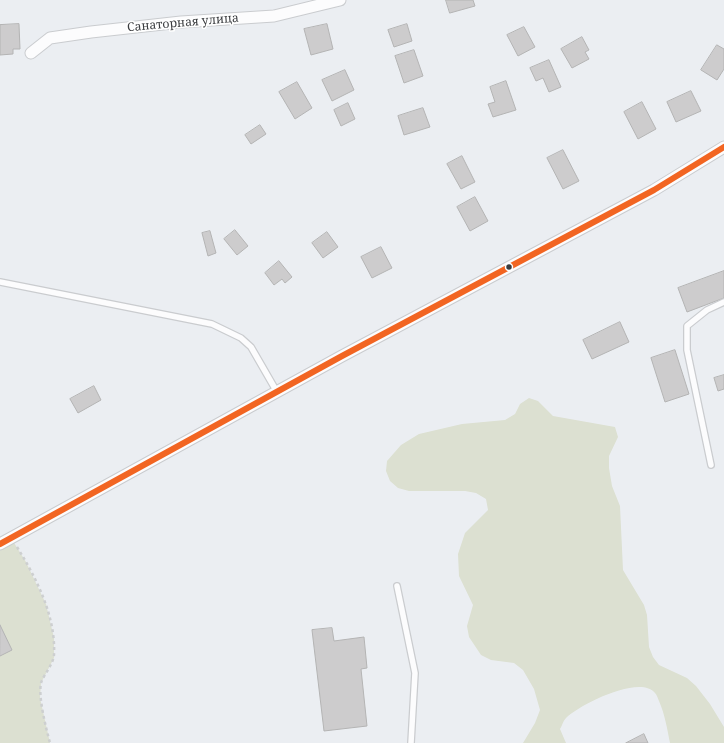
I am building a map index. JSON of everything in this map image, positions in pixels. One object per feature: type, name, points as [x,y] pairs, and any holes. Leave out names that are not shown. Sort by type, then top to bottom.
[{"type":"street","name":"Санаторная улица","points":[[31,53],[50,38],[181,22],[274,16],[340,0]]},
{"type":"street","points":[[0,544],[342,356],[654,190],[724,147]]},
{"type":"lane","points":[[0,282],[212,324],[241,338],[251,347],[277,392]]},
{"type":"lane","points":[[711,465],[687,350],[687,326],[707,310],[724,302]]},
{"type":"lane","points":[[397,586],[415,673],[411,743]]},
{"type":"path","points":[[11,538],[26,562],[46,604],[54,638],[54,658],[42,683],[40,698],[50,743]]},
{"type":"shaded area","points":[[529,398],[538,401],[553,416],[615,427],[618,437],[609,456],[609,468],[612,486],[620,506],[623,570],[644,605],[647,615],[649,647],[653,657],[659,665],[687,678],[696,686],[710,704],[724,727],[724,743],[670,743],[661,706],[655,693],[647,688],[637,687],[624,689],[596,699],[573,712],[565,719],[560,729],[566,743],[523,743],[535,723],[540,710],[534,689],[523,670],[514,663],[491,660],[481,655],[469,637],[467,626],[473,605],[459,576],[458,554],[465,533],[488,510],[486,499],[476,493],[465,491],[409,491],[398,488],[390,481],[386,471],[387,461],[401,445],[419,434],[462,424],[505,420],[515,414],[520,404]]},
{"type":"shaded area","points":[[11,538],[26,562],[46,604],[54,638],[54,658],[41,683],[40,698],[50,743],[0,743],[0,544]]},
{"type":"building","points":[[446,0],[473,0],[475,6],[450,13]]},
{"type":"building","points":[[19,24],[20,49],[13,49],[13,54],[0,55],[0,25]]},
{"type":"building","points":[[327,24],[333,49],[311,55],[304,29]]},
{"type":"building","points":[[407,24],[412,41],[394,47],[388,30]]},
{"type":"building","points":[[524,27],[535,47],[518,56],[507,35]]},
{"type":"building","points":[[582,37],[589,50],[585,52],[589,59],[572,68],[561,49]]},
{"type":"building","points":[[717,45],[724,49],[724,69],[717,80],[701,70]]},
{"type":"building","points":[[414,50],[423,76],[404,83],[395,56]]},
{"type":"building","points":[[549,60],[561,87],[549,92],[543,78],[536,81],[530,68]]},
{"type":"building","points":[[345,70],[354,90],[332,101],[322,80]]},
{"type":"building","points":[[506,81],[516,110],[493,117],[488,104],[495,102],[490,87]]},
{"type":"building","points":[[297,82],[312,108],[295,119],[279,92]]},
{"type":"building","points":[[691,91],[701,111],[676,122],[667,102]]},
{"type":"building","points":[[642,102],[656,129],[638,139],[624,112]]},
{"type":"building","points":[[348,103],[355,119],[341,126],[334,110]]},
{"type":"building","points":[[423,108],[430,127],[404,135],[398,116]]},
{"type":"building","points":[[260,125],[266,134],[251,144],[245,135]]},
{"type":"building","points":[[563,150],[579,181],[563,189],[547,158]]},
{"type":"building","points":[[462,156],[475,182],[461,189],[447,164]]},
{"type":"building","points":[[475,197],[488,221],[470,231],[457,207]]},
{"type":"building","points":[[235,230],[248,246],[237,255],[224,239]]},
{"type":"building","points":[[210,231],[216,253],[208,256],[202,233]]},
{"type":"building","points":[[327,232],[338,247],[323,258],[312,243]]},
{"type":"building","points":[[381,247],[392,268],[372,278],[361,257]]},
{"type":"building","points":[[279,261],[292,277],[285,283],[282,279],[274,285],[265,273]]},
{"type":"building","points":[[724,271],[724,298],[687,312],[678,288]]},
{"type":"building","points":[[620,322],[629,342],[592,359],[583,340]]},
{"type":"building","points":[[675,350],[689,394],[665,402],[651,358]]},
{"type":"building","points":[[724,375],[724,389],[718,391],[714,378]]},
{"type":"building","points":[[94,386],[101,400],[78,413],[70,399]]},
{"type":"building","points":[[0,625],[12,650],[0,656]]},
{"type":"building","points":[[332,628],[334,641],[364,637],[367,668],[361,669],[367,726],[324,731],[312,630]]},
{"type":"building","points":[[644,734],[648,743],[626,743]]},
{"type":"transit line","points":[[0,544],[342,356],[654,190],[724,147]]}]
